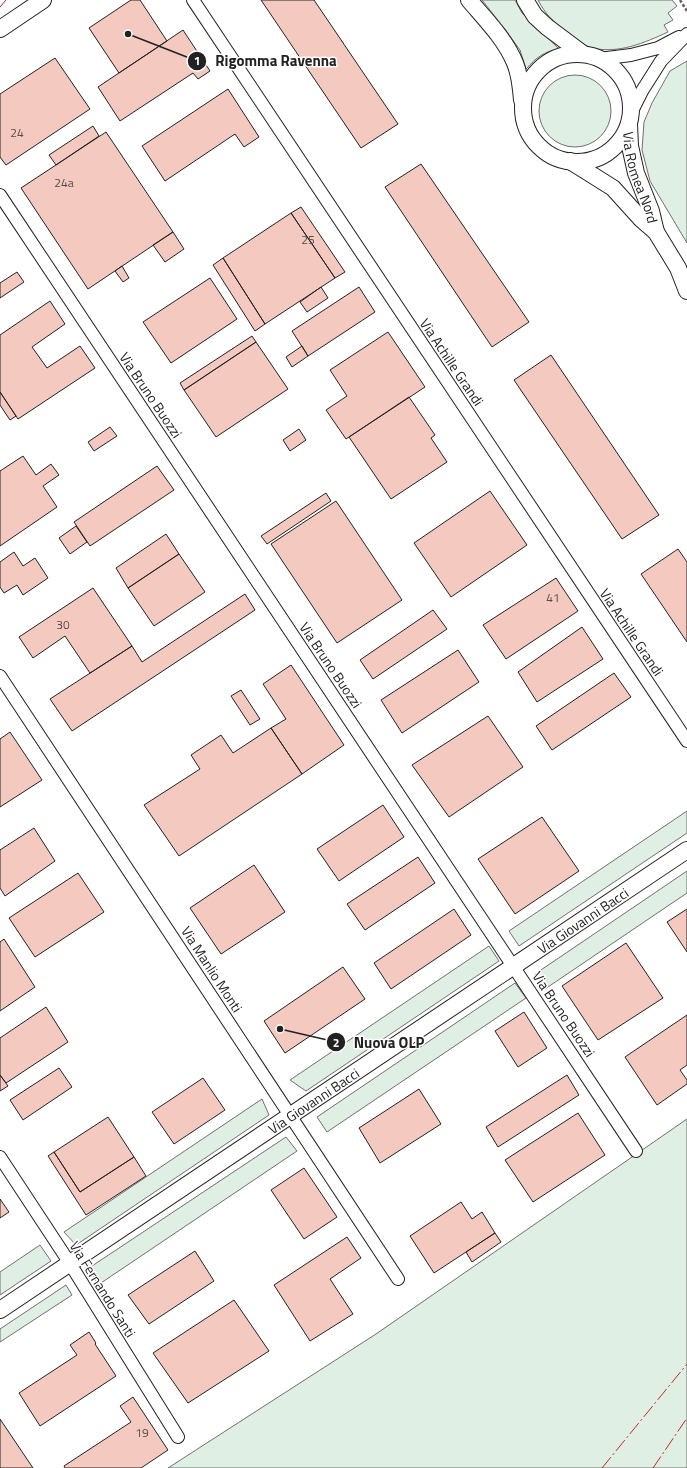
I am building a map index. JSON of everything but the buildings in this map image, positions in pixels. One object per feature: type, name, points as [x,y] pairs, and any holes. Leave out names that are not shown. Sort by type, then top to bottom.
[{"type":"main road","points":[[0,29],[43,0]]},
{"type":"main road","points":[[469,0],[499,34],[515,63],[520,81],[524,121],[530,136],[541,148],[554,157],[570,161],[585,161],[600,157],[612,148],[622,137],[629,119],[630,101],[627,88],[620,76],[611,66],[599,59],[583,54],[547,27],[536,16],[525,0]]},
{"type":"main road","points":[[523,105],[527,88],[536,73],[549,62],[565,55],[583,54]]},
{"type":"main road","name":"Via Romea Nord","points":[[629,119],[630,146],[636,173],[651,211],[656,232]]},
{"type":"main road","name":"Via Romea Nord","points":[[570,161],[613,188],[641,219],[656,232],[678,268],[687,291]]},
{"type":"main road","name":"Via Giovanni Bacci","points":[[0,1310],[69,1262],[687,850]]},
{"type":"street","name":"Via Achille Grandi","points":[[193,0],[687,742]]},
{"type":"street","points":[[599,59],[631,55],[658,48],[687,34]]},
{"type":"street","points":[[629,119],[642,91],[661,61],[687,34]]},
{"type":"street","name":"Via Bruno Buozzi","points":[[0,195],[636,1151]]},
{"type":"street","name":"Via Manlio Monti","points":[[0,676],[398,1279]]},
{"type":"street","name":"Via Fernando Santi","points":[[0,1158],[69,1262],[178,1437]]},
{"type":"path","points":[[680,0],[687,11]]},
{"type":"green space","points":[[482,0],[515,0],[522,13],[559,49],[541,56],[526,69],[520,50]]},
{"type":"green space","points":[[538,0],[672,0],[677,6],[668,13],[673,20],[664,25],[668,32],[641,43],[612,50],[592,48],[581,43],[549,16]]},
{"type":"green space","points":[[687,61],[687,243],[650,181],[642,150],[644,122],[652,103],[670,71]]},
{"type":"green space","points":[[568,75],[582,75],[589,77],[601,85],[609,97],[611,111],[609,125],[601,137],[589,145],[582,147],[568,147],[561,145],[549,137],[541,125],[539,118],[539,104],[541,97],[549,85],[561,77]]},
{"type":"green space","points":[[687,811],[687,833],[519,946],[509,931]]},
{"type":"green space","points":[[687,871],[687,893],[545,989],[535,974]]},
{"type":"green space","points":[[489,946],[499,961],[306,1091],[290,1080]]},
{"type":"green space","points":[[515,983],[526,998],[327,1132],[317,1117]]},
{"type":"green space","points":[[262,1099],[269,1115],[76,1245],[64,1232]]},
{"type":"green space","points":[[687,1119],[687,1468],[168,1468],[376,1334]]},
{"type":"green space","points":[[286,1137],[297,1151],[98,1285],[89,1268]]},
{"type":"green space","points":[[40,1245],[51,1261],[0,1295],[0,1272]]},
{"type":"green space","points":[[66,1285],[72,1295],[0,1342],[0,1329]]},
{"type":"power","points":[[0,7],[6,0]]},
{"type":"power","points":[[602,1468],[687,1364]]},
{"type":"power","points":[[653,1468],[687,1418]]},
{"type":"place","name":"Rigomma Ravenna","points":[[128,34]]},
{"type":"place","name":"Nuova OLP","points":[[280,1029]]}]
